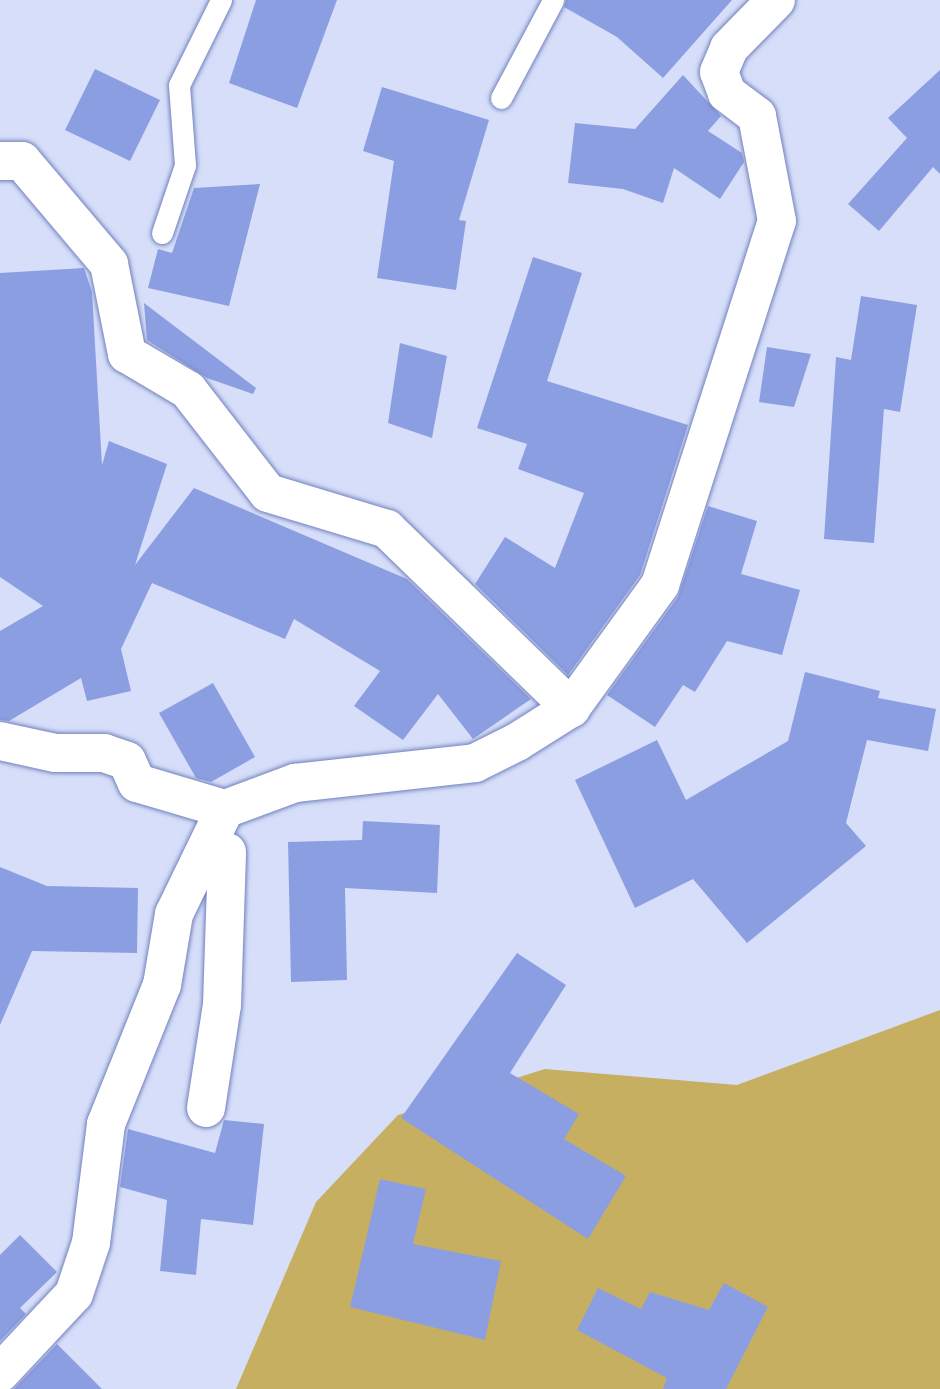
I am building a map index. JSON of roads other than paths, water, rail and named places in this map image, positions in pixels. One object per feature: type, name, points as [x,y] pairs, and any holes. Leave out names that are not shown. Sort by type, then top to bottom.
[{"type":"street","points":[[0,741],[55,753],[104,753],[127,761],[137,783],[225,809],[295,783],[475,763],[571,708],[660,585],[777,221],[757,116],[727,93],[719,72],[729,48],[776,0]]},
{"type":"street","points":[[0,161],[22,161],[109,264],[127,354],[188,390],[268,493],[387,529],[571,708]]},
{"type":"street","points":[[0,1373],[74,1294],[91,1243],[106,1124],[162,985],[174,914],[225,809]]},
{"type":"street","points":[[205,1108],[222,1005],[227,852]]},
{"type":"lane","points":[[162,233],[184,165],[179,85],[221,0]]},
{"type":"lane","points":[[501,99],[553,0]]}]
